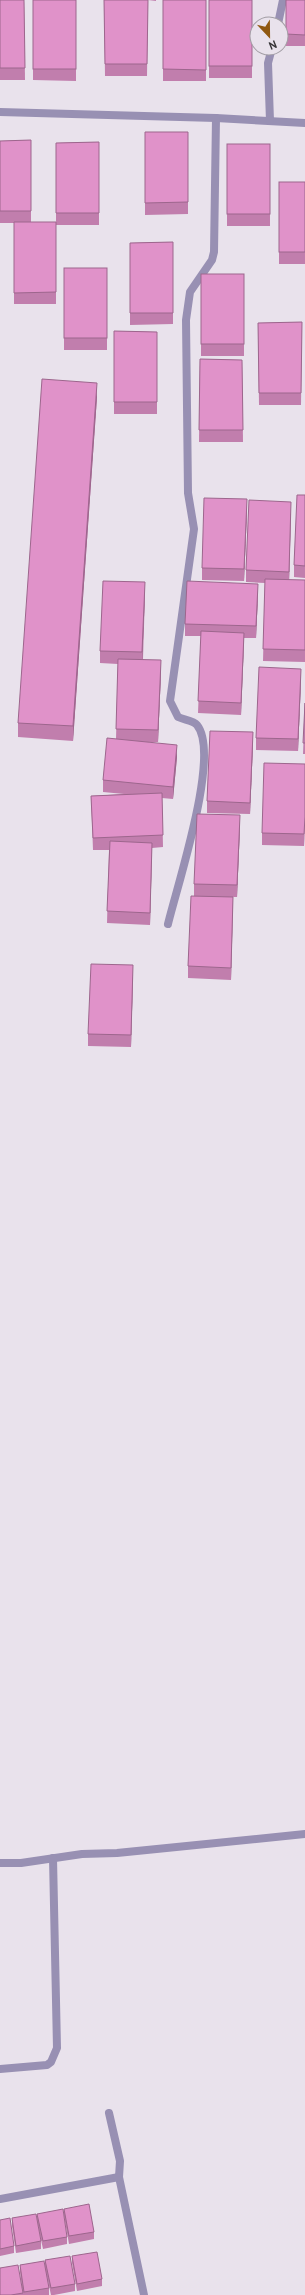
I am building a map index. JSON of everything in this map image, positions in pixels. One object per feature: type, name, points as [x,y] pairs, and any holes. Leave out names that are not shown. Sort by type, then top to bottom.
[{"type":"street","points":[[280,16],[283,0]]},
{"type":"street","points":[[270,56],[268,63],[270,121]]},
{"type":"street","points":[[0,112],[216,118],[305,123]]},
{"type":"street","points":[[168,924],[200,796],[205,755],[203,738],[198,727],[191,721],[178,717],[170,701],[194,529],[188,493],[186,320],[190,292],[212,260],[214,252],[216,118]]},
{"type":"street","points":[[0,1863],[21,1863],[53,1858],[305,1834]]},
{"type":"street","points":[[0,2069],[47,2064],[51,2062],[57,2048],[53,1858]]},
{"type":"street","points":[[109,2113],[120,2161],[119,2177],[144,2295]]},
{"type":"street","points":[[0,2199],[119,2177]]},
{"type":"building","points":[[0,0],[24,0],[25,68],[0,68]]},
{"type":"building","points":[[33,0],[76,0],[76,69],[33,69]]},
{"type":"building","points":[[104,0],[148,0],[147,64],[105,64]]},
{"type":"building","points":[[163,0],[206,0],[206,70],[163,69]]},
{"type":"building","points":[[209,0],[252,0],[252,16],[249,16],[249,56],[252,56],[252,66],[209,66]]},
{"type":"building","points":[[286,0],[305,0],[305,35],[289,34],[289,16],[286,16]]},
{"type":"building","points":[[145,132],[188,132],[188,202],[145,203]]},
{"type":"building","points":[[31,140],[31,211],[0,211],[0,141]]},
{"type":"building","points":[[99,142],[99,213],[56,213],[56,143]]},
{"type":"building","points":[[227,144],[270,144],[270,214],[227,214]]},
{"type":"building","points":[[279,182],[305,182],[305,252],[279,252]]},
{"type":"building","points":[[14,222],[56,222],[56,292],[14,293]]},
{"type":"building","points":[[173,242],[173,313],[130,313],[130,243]]},
{"type":"building","points":[[64,268],[107,268],[107,338],[64,338]]},
{"type":"building","points":[[201,274],[244,274],[244,344],[201,344]]},
{"type":"building","points":[[302,322],[301,393],[259,393],[258,323]]},
{"type":"building","points":[[114,331],[157,332],[157,402],[114,402]]},
{"type":"building","points":[[200,359],[242,360],[243,430],[199,430]]},
{"type":"building","points":[[42,379],[97,383],[73,726],[18,723]]},
{"type":"building","points":[[297,495],[305,495],[305,566],[294,565]]},
{"type":"building","points":[[204,498],[247,499],[244,569],[202,568]]},
{"type":"building","points":[[249,500],[291,502],[289,572],[246,570]]},
{"type":"building","points":[[265,579],[305,580],[305,650],[263,649]]},
{"type":"building","points":[[103,581],[145,582],[142,652],[100,651]]},
{"type":"building","points":[[187,581],[258,584],[256,626],[185,624]]},
{"type":"building","points":[[201,631],[244,633],[241,703],[198,701]]},
{"type":"building","points":[[118,659],[161,660],[158,730],[116,729]]},
{"type":"building","points":[[259,667],[301,669],[298,739],[256,738]]},
{"type":"building","points":[[305,703],[305,743],[303,743]]},
{"type":"building","points":[[210,731],[253,732],[250,803],[207,801]]},
{"type":"building","points":[[107,738],[177,745],[173,787],[103,780]]},
{"type":"building","points":[[264,763],[305,764],[304,834],[262,833]]},
{"type":"building","points":[[162,793],[163,835],[93,838],[91,796]]},
{"type":"building","points":[[197,814],[240,815],[237,885],[194,884]]},
{"type":"building","points":[[110,841],[152,843],[150,913],[107,911]]},
{"type":"building","points":[[191,896],[233,897],[231,968],[188,966]]},
{"type":"building","points":[[91,964],[133,965],[131,1035],[88,1034]]},
{"type":"building","points":[[89,2204],[94,2232],[69,2236],[64,2209]]},
{"type":"building","points":[[63,2209],[67,2237],[43,2241],[37,2214]]},
{"type":"building","points":[[36,2214],[41,2241],[16,2246],[12,2218]]},
{"type":"building","points":[[10,2218],[14,2246],[0,2249],[0,2220]]},
{"type":"building","points":[[97,2252],[102,2279],[77,2284],[72,2256]]},
{"type":"building","points":[[70,2256],[75,2284],[51,2288],[45,2260]]},
{"type":"building","points":[[44,2261],[49,2288],[24,2292],[20,2265]]},
{"type":"building","points":[[18,2265],[23,2293],[0,2295],[0,2268]]}]
